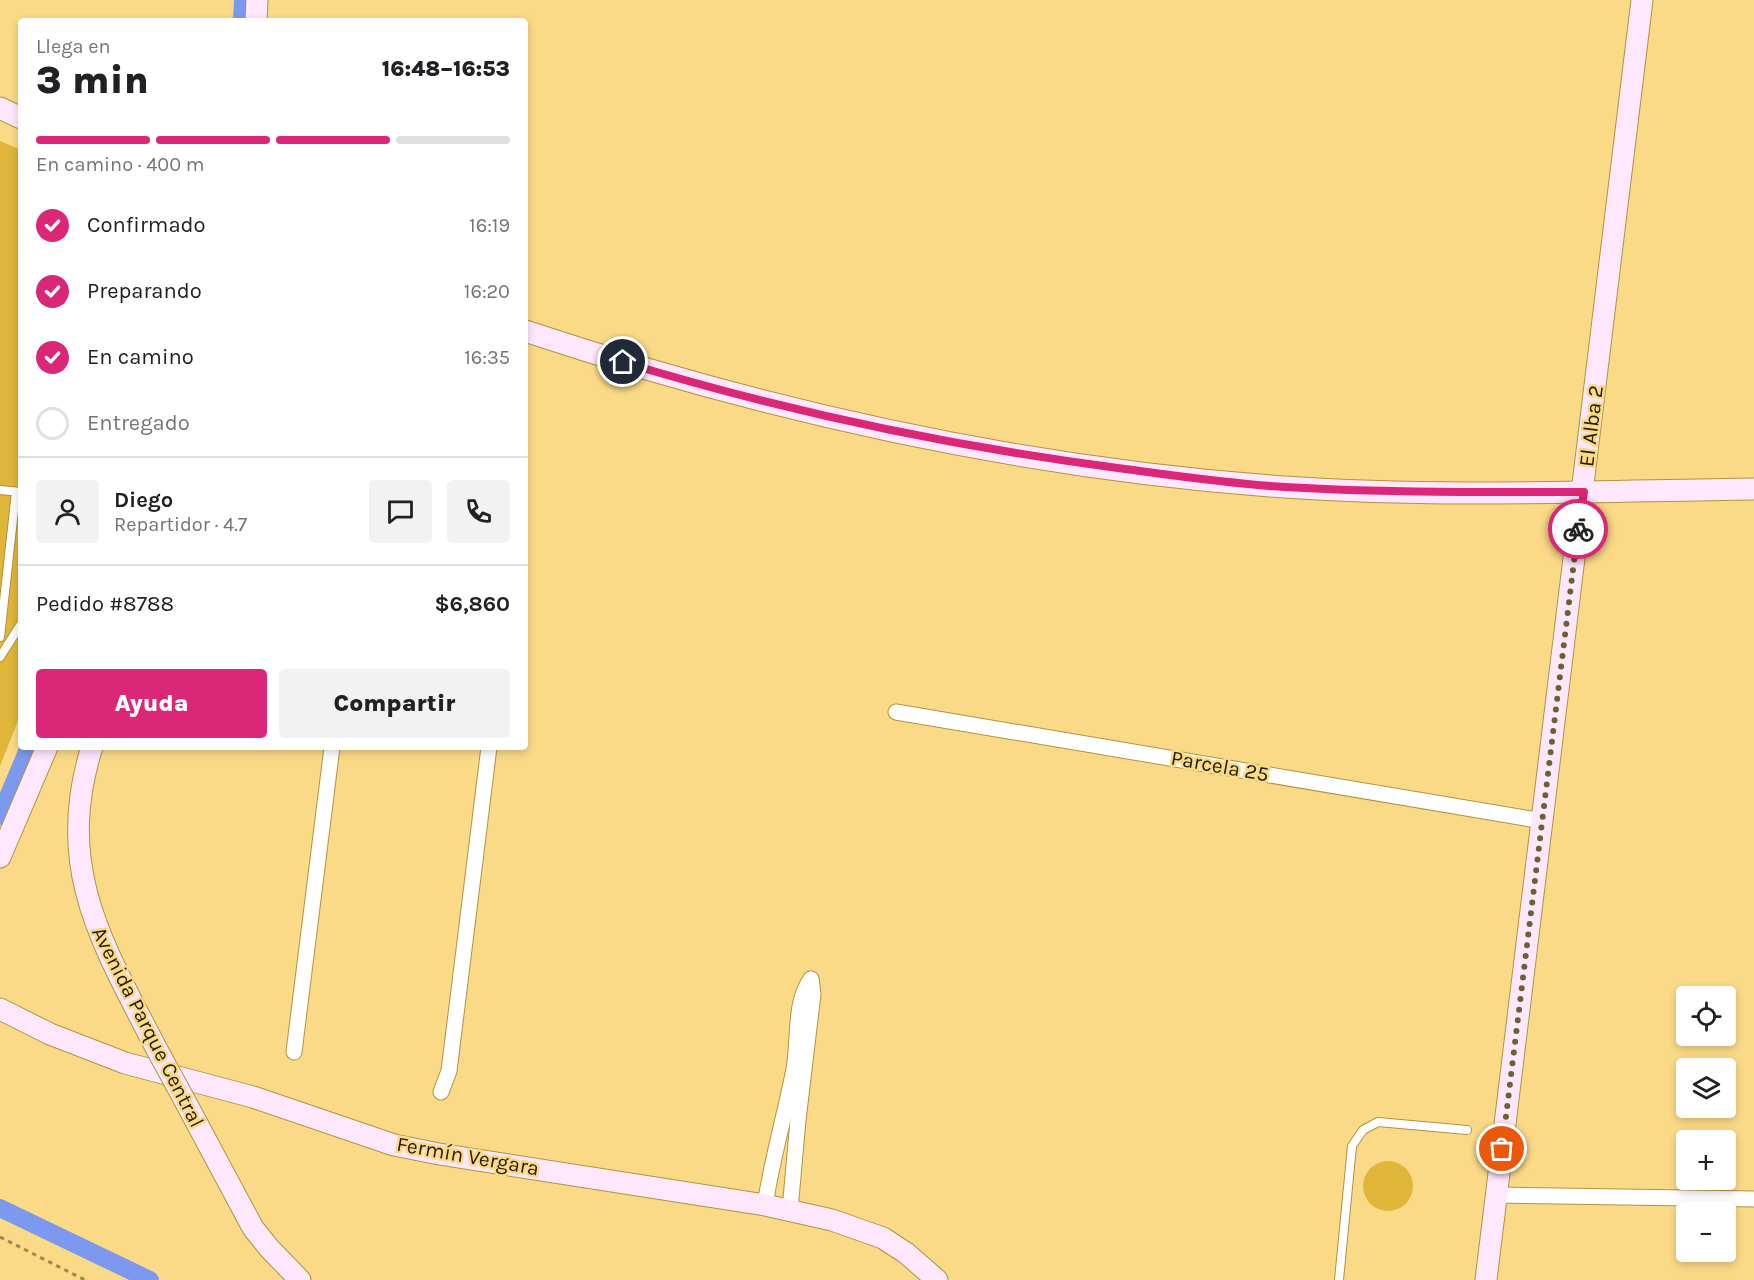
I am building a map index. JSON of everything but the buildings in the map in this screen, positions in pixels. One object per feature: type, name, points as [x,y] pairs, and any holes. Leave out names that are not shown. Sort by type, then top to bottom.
[{"type":"street","points":[[256,18],[257,0]]},
{"type":"street","name":"El Alba 2","points":[[1486,1280],[1584,492],[1642,0]]},
{"type":"street","points":[[0,108],[18,117]]},
{"type":"street","points":[[528,332],[644,369],[777,404],[911,434],[1040,458],[1174,476],[1284,487],[1428,493],[1754,489]]},
{"type":"street","name":"Parcela 25","points":[[897,712],[1543,821]]},
{"type":"street","points":[[0,857],[46,750]]},
{"type":"street","name":"Avenida Parque Central","points":[[91,750],[83,781],[78,831],[80,867],[86,894],[103,944],[155,1046],[253,1227],[269,1248],[300,1280]]},
{"type":"street","points":[[294,1052],[332,750]]},
{"type":"street","points":[[441,1092],[449,1071],[489,750]]},
{"type":"street","points":[[765,1205],[770,1169],[794,1067],[802,996],[811,979],[813,994],[790,1210]]},
{"type":"street","name":"Fermín Vergara","points":[[0,1009],[50,1034],[125,1063],[254,1097],[394,1145],[765,1205],[862,1229],[883,1238],[906,1253],[937,1280]]},
{"type":"street","points":[[1496,1195],[1754,1199]]},
{"type":"lane","points":[[0,490],[18,492],[0,637]]},
{"type":"lane","points":[[0,657],[18,629]]},
{"type":"lane","points":[[1339,1280],[1352,1146],[1363,1130],[1378,1122],[1467,1130]]},
{"type":"path","points":[[0,1238],[85,1280]]},
{"type":"shaded area","points":[[0,141],[18,149],[18,721],[0,766]]},
{"type":"shaded area","points":[[1383,1161],[1393,1161],[1406,1168],[1413,1181],[1413,1191],[1406,1204],[1393,1211],[1383,1211],[1374,1207],[1367,1200],[1363,1191],[1363,1181],[1367,1172],[1374,1165]]},
{"type":"waterway","points":[[242,18],[243,0]]},
{"type":"waterway","points":[[0,816],[28,750]]},
{"type":"waterway","points":[[0,1208],[150,1280]]},
{"type":"way so far","points":[[1502,1149],[1578,529]]},
{"type":"route","points":[[623,362],[705,386],[893,430],[1040,458],[1164,475],[1284,487],[1428,493],[1584,492],[1578,529]]}]
